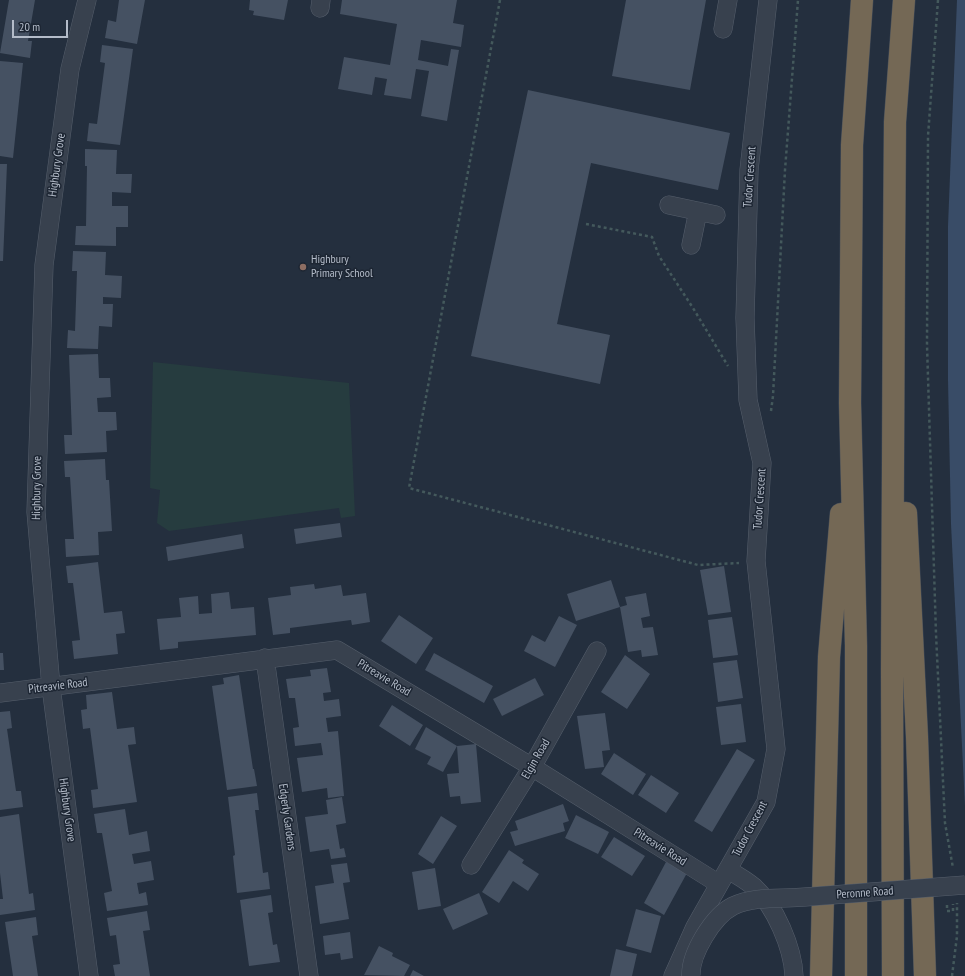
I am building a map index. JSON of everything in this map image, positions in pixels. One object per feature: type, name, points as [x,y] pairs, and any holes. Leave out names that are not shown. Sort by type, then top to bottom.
[{"type":"highway","points":[[856,976],[856,646],[850,403],[852,145],[862,0]]},
{"type":"highway","points":[[893,976],[892,669],[894,257],[896,122],[904,0]]},
{"type":"highway","points":[[894,257],[917,737],[925,976]]},
{"type":"highway","points":[[821,976],[829,657],[850,403]]},
{"type":"street","name":"Highbury Grove","points":[[87,0],[70,69],[44,265],[36,512],[51,687],[89,976]]},
{"type":"street","points":[[723,29],[728,0]]},
{"type":"street","name":"Tudor Crescent","points":[[673,976],[695,927],[766,802],[776,749],[756,561],[762,463],[748,400],[745,318],[749,170],[768,0]]},
{"type":"street","points":[[669,205],[716,215]]},
{"type":"street","points":[[691,245],[698,211]]},
{"type":"street","name":"Pitreavie Road","points":[[0,693],[264,658],[337,650],[532,767],[724,877]]},
{"type":"street","name":"Elgin Road","points":[[471,865],[532,767],[597,651]]},
{"type":"street","name":"Edgerly Gardens","points":[[264,658],[309,976]]},
{"type":"street","points":[[724,877],[755,888],[773,911],[792,957],[794,976]]},
{"type":"street","name":"Peronne Road","points":[[691,976],[690,968],[712,925],[725,911],[734,906],[768,900],[959,886]]},
{"type":"path","points":[[500,0],[409,488],[698,565],[756,561]]},
{"type":"path","points":[[769,419],[773,396],[785,170],[798,0]]},
{"type":"path","points":[[938,0],[928,136],[927,345],[936,634],[945,823],[959,886],[957,936],[952,976]]},
{"type":"path","points":[[586,224],[652,237],[659,256],[694,308],[729,367]]},
{"type":"green space","points":[[153,362],[349,383],[355,516],[341,518],[339,508],[169,531],[157,523],[160,490],[150,488]]},
{"type":"water","points":[[957,0],[965,0],[965,806],[951,524],[948,380],[948,226]]},
{"type":"building","points":[[9,0],[35,0],[28,41],[32,41],[30,58],[0,53]]},
{"type":"building","points":[[119,0],[145,0],[137,44],[105,38],[108,20],[116,22]]},
{"type":"building","points":[[250,0],[288,0],[284,20],[253,15],[254,11],[249,10]]},
{"type":"building","points":[[342,0],[457,0],[453,23],[464,25],[461,47],[421,40],[418,60],[448,66],[451,49],[459,50],[447,121],[421,116],[429,71],[416,69],[411,99],[384,95],[387,79],[375,77],[372,95],[338,89],[344,57],[390,65],[397,24],[340,14]]},
{"type":"building","points":[[626,0],[706,0],[690,90],[612,76]]},
{"type":"building","points":[[102,45],[133,49],[120,145],[87,141],[89,123],[97,124],[105,63],[100,62]]},
{"type":"building","points":[[0,61],[23,63],[13,158],[0,156]]},
{"type":"building","points":[[528,90],[730,133],[718,190],[591,163],[557,324],[610,335],[600,384],[471,356]]},
{"type":"building","points":[[85,149],[117,150],[116,174],[132,174],[131,193],[112,192],[112,206],[128,206],[128,227],[116,227],[116,246],[75,245],[76,226],[86,226],[87,166],[85,166]]},
{"type":"building","points":[[0,164],[7,164],[3,261],[0,261]]},
{"type":"building","points":[[73,251],[106,252],[105,275],[122,276],[121,298],[103,297],[103,304],[113,304],[112,327],[99,326],[98,349],[67,348],[68,330],[75,331],[77,271],[72,271]]},
{"type":"building","points":[[98,354],[99,378],[110,378],[111,397],[97,398],[98,412],[116,412],[117,430],[106,431],[107,452],[65,454],[64,435],[72,435],[69,355]]},
{"type":"building","points":[[105,459],[106,480],[109,480],[112,531],[98,532],[99,555],[66,557],[65,539],[74,539],[70,477],[65,477],[64,461]]},
{"type":"building","points":[[340,523],[342,537],[296,544],[294,529]]},
{"type":"building","points":[[242,534],[244,548],[168,561],[166,547]]},
{"type":"building","points":[[98,562],[104,613],[122,611],[125,633],[116,634],[118,654],[74,659],[72,641],[80,640],[73,583],[68,583],[66,566]]},
{"type":"building","points":[[724,566],[731,612],[708,615],[700,570]]},
{"type":"building","points":[[611,580],[620,607],[576,621],[567,594]]},
{"type":"building","points":[[314,584],[315,589],[341,585],[343,596],[366,593],[370,622],[352,625],[351,620],[290,628],[290,633],[273,635],[268,598],[291,595],[290,587]]},
{"type":"building","points":[[229,592],[231,609],[254,607],[256,635],[178,642],[178,648],[160,650],[157,619],[181,617],[179,598],[198,596],[199,614],[212,613],[211,594]]},
{"type":"building","points":[[646,593],[650,616],[641,618],[643,628],[653,627],[658,655],[642,657],[641,650],[628,652],[620,607],[627,605],[625,597]]},
{"type":"building","points":[[399,615],[433,638],[416,664],[381,641]]},
{"type":"building","points":[[559,616],[577,625],[555,667],[524,651],[532,635],[545,642]]},
{"type":"building","points":[[732,617],[738,655],[713,658],[708,620]]},
{"type":"building","points":[[0,653],[3,653],[4,670],[0,670]]},
{"type":"building","points":[[434,653],[493,686],[484,703],[425,670]]},
{"type":"building","points":[[625,655],[650,674],[627,709],[601,692]]},
{"type":"building","points":[[737,660],[743,698],[718,702],[713,663]]},
{"type":"building","points":[[327,668],[331,692],[323,693],[324,701],[339,699],[341,716],[326,718],[328,732],[338,731],[344,796],[328,798],[327,788],[302,792],[297,758],[323,755],[321,743],[295,746],[293,728],[299,727],[295,698],[289,698],[286,679],[311,676],[310,670]]},
{"type":"building","points":[[239,675],[253,769],[257,786],[227,790],[212,686],[224,684],[223,678]]},
{"type":"building","points":[[535,678],[544,695],[502,716],[493,699]]},
{"type":"building","points":[[112,692],[117,729],[134,727],[136,744],[128,745],[137,802],[93,808],[91,790],[98,789],[90,728],[83,729],[81,710],[87,709],[86,695]]},
{"type":"building","points":[[741,704],[746,742],[721,745],[716,707]]},
{"type":"building","points":[[392,705],[423,725],[410,746],[379,726]]},
{"type":"building","points":[[10,711],[12,728],[7,729],[16,791],[21,791],[23,807],[0,810],[0,712]]},
{"type":"building","points":[[605,713],[610,750],[602,751],[604,767],[585,769],[577,716]]},
{"type":"building","points":[[426,727],[457,746],[443,772],[427,764],[431,757],[415,749]]},
{"type":"building","points":[[476,744],[481,802],[461,804],[460,796],[450,797],[447,774],[459,773],[457,746]]},
{"type":"building","points":[[737,749],[755,760],[712,832],[694,821]]},
{"type":"building","points":[[614,753],[646,774],[633,795],[601,774]]},
{"type":"building","points":[[651,775],[679,793],[666,813],[638,795]]},
{"type":"building","points":[[257,793],[259,810],[255,810],[263,873],[268,872],[270,889],[237,893],[233,856],[235,855],[228,797]]},
{"type":"building","points":[[342,797],[346,823],[336,825],[340,849],[344,848],[346,857],[331,859],[329,849],[310,852],[305,817],[328,814],[326,800]]},
{"type":"building","points":[[563,804],[569,821],[563,823],[565,831],[515,846],[510,832],[518,830],[515,821]]},
{"type":"building","points":[[125,809],[129,835],[147,831],[150,851],[132,854],[134,864],[151,861],[154,880],[137,883],[139,894],[146,892],[148,905],[107,911],[104,893],[112,891],[102,833],[97,833],[94,814]]},
{"type":"building","points":[[19,814],[29,894],[33,893],[35,910],[0,915],[0,899],[3,899],[0,873],[0,817]]},
{"type":"building","points":[[576,815],[609,832],[598,854],[565,838]]},
{"type":"building","points":[[441,816],[457,826],[433,864],[418,854]]},
{"type":"building","points":[[614,837],[645,856],[632,876],[601,857]]},
{"type":"building","points":[[509,850],[524,860],[522,863],[539,874],[528,891],[513,881],[499,903],[482,892]]},
{"type":"building","points":[[666,862],[687,873],[664,915],[644,903]]},
{"type":"building","points":[[347,863],[350,882],[343,883],[349,919],[320,924],[315,886],[334,883],[331,865]]},
{"type":"building","points":[[435,868],[441,906],[418,910],[412,872]]},
{"type":"building","points":[[479,893],[488,914],[453,930],[443,909]]},
{"type":"building","points":[[271,895],[273,912],[268,913],[273,945],[277,944],[280,962],[249,966],[240,900]]},
{"type":"building","points":[[636,909],[661,916],[651,953],[626,946]]},
{"type":"building","points":[[147,911],[150,930],[143,931],[150,976],[115,976],[113,965],[120,964],[116,935],[110,936],[107,918]]},
{"type":"building","points":[[36,917],[38,935],[32,936],[38,976],[13,976],[5,922]]},
{"type":"building","points":[[350,932],[353,958],[341,960],[340,953],[325,955],[323,936]]},
{"type":"building","points":[[379,946],[393,953],[392,956],[410,965],[404,976],[364,975]]},
{"type":"building","points":[[616,949],[637,954],[632,976],[610,976]]},
{"type":"building","points":[[413,970],[424,976],[410,976]]},
{"type":"place","name":"Highbury Primary School","points":[[303,267]]}]
